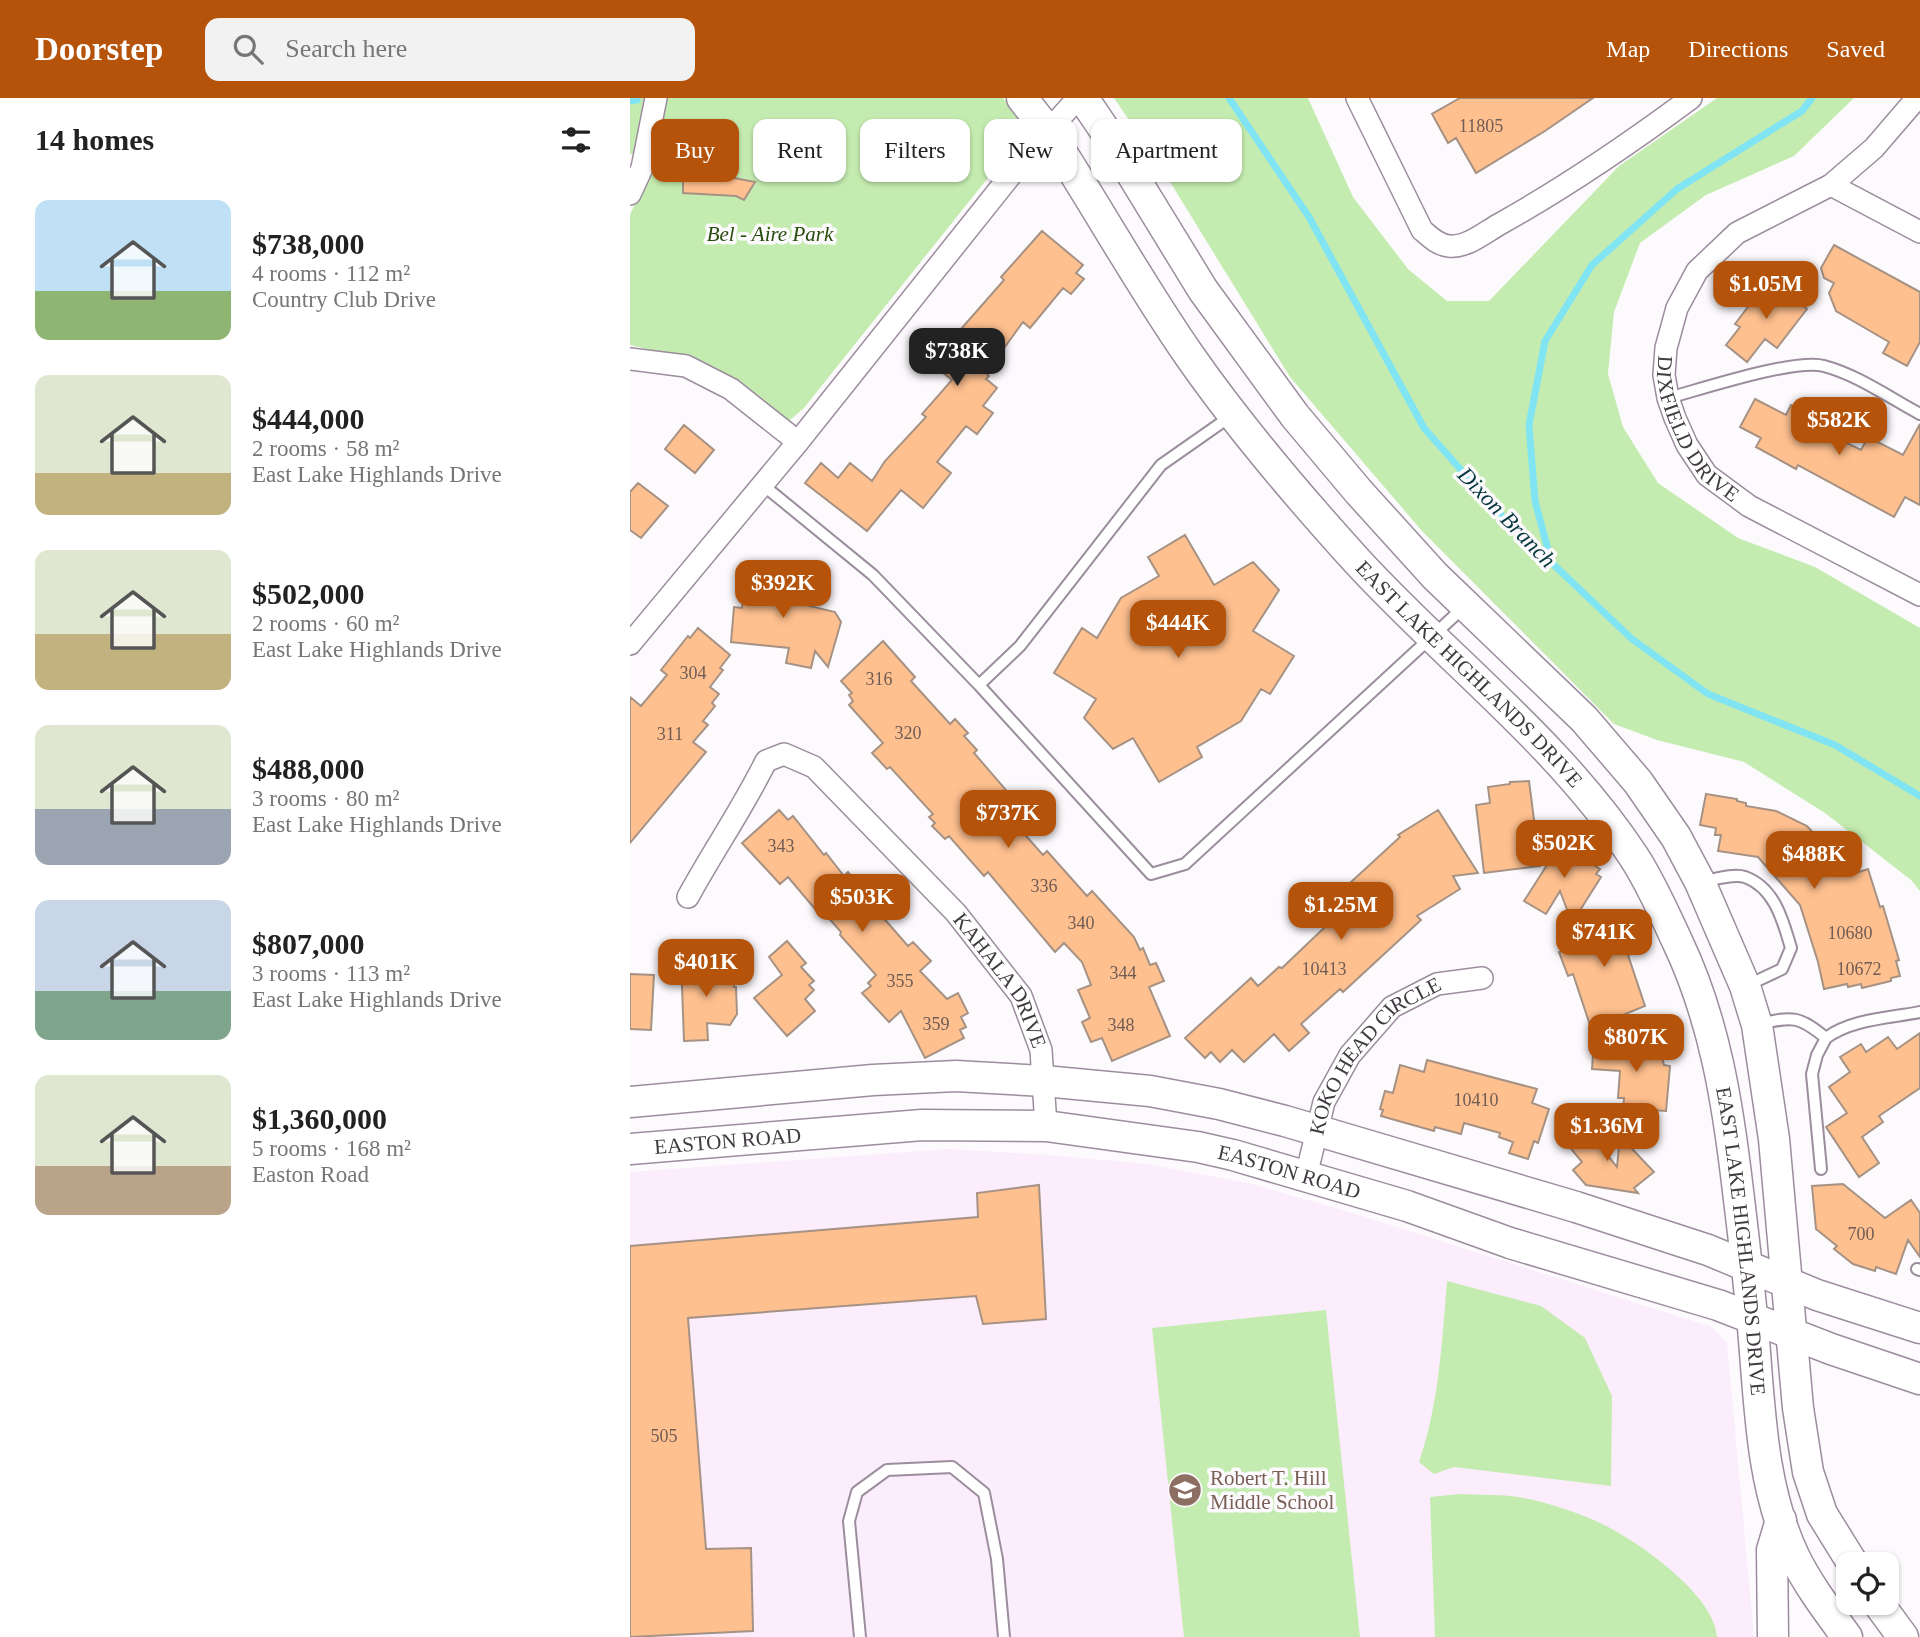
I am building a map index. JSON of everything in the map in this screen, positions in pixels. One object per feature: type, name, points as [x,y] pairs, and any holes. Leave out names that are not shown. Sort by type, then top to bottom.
[{"type":"main road","name":"EAST LAKE HIGHLANDS DRIVE","points":[[1022,98],[1039,119]]},
{"type":"main road","name":"EAST LAKE HIGHLANDS DRIVE","points":[[1080,98],[1108,135],[1197,280],[1295,416],[1358,491],[1465,606],[1584,719],[1645,793],[1676,837],[1700,882],[1745,986],[1757,1025],[1774,1139],[1798,1408],[1808,1472],[1822,1514],[1846,1552]]},
{"type":"main road","name":"EAST LAKE HIGHLANDS DRIVE","points":[[1077,177],[1182,345],[1234,414],[1356,560],[1432,639],[1524,724],[1564,766],[1642,871],[1695,982],[1715,1045],[1732,1133],[1752,1318],[1759,1415],[1768,1476],[1794,1555],[1820,1600],[1847,1637]]},
{"type":"main road","points":[[630,1102],[873,1080],[956,1076],[1150,1091],[1219,1104],[1316,1130],[1576,1207],[1708,1250],[1817,1295],[1920,1328]]},
{"type":"main road","name":"EASTON ROAD","points":[[630,1149],[922,1125],[1046,1126],[1198,1147],[1407,1206],[1510,1243],[1752,1318],[1920,1379]]},
{"type":"main road","points":[[1773,1637],[1772,1550],[1781,1520]]},
{"type":"main road","points":[[1886,1615],[1903,1637]]},
{"type":"street","points":[[630,194],[642,167],[656,98]]},
{"type":"street","points":[[1060,119],[1080,98]]},
{"type":"street","points":[[1362,100],[1422,230],[1435,242],[1450,246],[1464,244],[1536,204],[1618,152],[1691,98]]},
{"type":"street","name":"DIXFIELD DRIVE","points":[[1917,98],[1874,148],[1831,185],[1737,233],[1697,271],[1677,308],[1666,348],[1664,375],[1668,398],[1687,445],[1707,475],[1749,506],[1920,595]]},
{"type":"street","points":[[630,644],[798,442],[1006,182]]},
{"type":"street","points":[[1831,185],[1920,232]]},
{"type":"street","points":[[630,359],[686,366],[731,389],[798,442]]},
{"type":"street","name":"KAHALA DRIVE","points":[[688,897],[714,850],[747,800],[766,761],[784,754],[814,767],[957,913],[1021,996],[1041,1050],[1046,1126]]},
{"type":"street","name":"KOKO HEAD CIRCLE","points":[[1306,1176],[1324,1102],[1350,1055],[1392,1007],[1437,984],[1482,978]]},
{"type":"lane","points":[[1668,398],[1783,368],[1822,366],[1842,373],[1920,414]]},
{"type":"lane","points":[[979,685],[1020,646],[1161,465],[1234,414]]},
{"type":"lane","points":[[763,485],[873,575],[979,685],[1151,874],[1185,864],[1465,606]]},
{"type":"lane","points":[[1700,882],[1743,876],[1763,888],[1781,913],[1791,948],[1782,969],[1745,986]]},
{"type":"lane","points":[[1821,1169],[1812,1074],[1817,1055],[1826,1038],[1837,1030],[1854,1024],[1920,1012]]},
{"type":"lane","points":[[1757,1025],[1787,1018],[1799,1019],[1826,1038]]},
{"type":"lane","points":[[860,1637],[849,1521],[857,1492],[887,1470],[952,1467],[984,1493],[997,1559],[1004,1637]]},
{"type":"shaded area","name":"Robert T. Hill Middle School","points":[[949,1149],[1147,1164],[1248,1183],[1346,1211],[1712,1327],[1727,1343],[1754,1637],[630,1637],[630,1172]]},
{"type":"green space","name":"Bel - Aire Park","points":[[630,98],[1003,98],[1022,119],[984,119],[985,182],[804,408],[789,421],[735,381],[692,360],[630,345],[630,215],[651,167],[651,182],[739,182],[739,119],[651,119],[651,153],[630,154]]},
{"type":"green space","points":[[1114,98],[1308,98],[1353,197],[1408,269],[1447,301],[1489,301],[1619,166],[1717,98],[1854,98],[1794,156],[1706,195],[1640,243],[1614,312],[1608,374],[1623,427],[1658,483],[1738,538],[1815,567],[1920,628],[1920,891],[1911,880],[1825,813],[1744,762],[1657,740],[1614,724],[1422,531],[1290,377],[1170,182],[1242,182],[1242,119],[1128,119]]},
{"type":"green space","points":[[1447,1281],[1541,1306],[1585,1338],[1612,1396],[1611,1486],[1454,1467],[1434,1474],[1419,1462],[1435,1395]]},
{"type":"green space","points":[[1326,1310],[1360,1637],[1184,1637],[1152,1328]]},
{"type":"green space","points":[[1459,1494],[1508,1496],[1550,1504],[1612,1529],[1670,1569],[1688,1586],[1713,1620],[1717,1637],[1435,1637],[1430,1497]]},
{"type":"building","points":[[1460,98],[1593,98],[1476,173],[1456,138],[1448,143],[1432,114]]},
{"type":"building","points":[[739,179],[755,182],[744,200],[736,196],[683,193],[683,182],[739,182]]},
{"type":"building","points":[[1042,231],[1083,265],[1076,273],[1084,279],[1071,294],[1063,288],[1030,328],[1023,322],[986,373],[989,376],[986,379],[997,388],[983,406],[993,413],[977,434],[966,426],[937,462],[951,473],[923,508],[901,490],[867,531],[805,483],[821,463],[838,478],[850,463],[872,481],[885,461],[926,417],[922,414],[952,380],[937,368],[958,341],[954,337],[1004,280],[1001,277]]},
{"type":"building","points":[[1834,245],[1920,292],[1920,342],[1907,366],[1883,353],[1889,342],[1836,311],[1829,293],[1834,283],[1824,278],[1821,268]]},
{"type":"building","points":[[1767,282],[1772,282],[1807,309],[1777,348],[1765,339],[1747,362],[1726,345],[1740,327],[1735,324]]},
{"type":"building","points":[[1755,399],[1786,415],[1791,405],[1816,418],[1812,426],[1861,450],[1868,437],[1903,455],[1920,424],[1920,505],[1905,497],[1894,517],[1798,465],[1796,469],[1756,447],[1761,438],[1740,427]]},
{"type":"building","points":[[684,425],[714,450],[695,473],[665,449]]},
{"type":"building","points":[[638,483],[668,506],[641,538],[630,530],[630,492]]},
{"type":"building","points":[[1185,535],[1214,585],[1253,562],[1279,590],[1253,631],[1294,656],[1270,694],[1261,689],[1241,721],[1197,747],[1202,757],[1159,782],[1133,738],[1113,749],[1084,718],[1096,699],[1054,673],[1082,628],[1097,638],[1121,598],[1159,576],[1148,557]]},
{"type":"building","points":[[746,567],[783,570],[782,590],[786,590],[785,600],[835,612],[841,622],[828,667],[815,651],[811,668],[786,663],[789,648],[731,642],[734,607],[742,608]]},
{"type":"building","points":[[698,628],[730,655],[710,687],[719,694],[712,703],[715,706],[703,721],[708,725],[693,742],[706,752],[630,843],[630,697],[641,706],[667,675],[661,670],[688,636],[690,638]]},
{"type":"building","points":[[883,641],[915,677],[911,681],[950,724],[955,719],[968,733],[964,736],[977,750],[974,753],[1006,790],[1002,793],[1011,803],[1003,810],[1043,855],[1047,851],[1087,896],[1092,891],[1134,937],[1140,950],[1143,948],[1150,965],[1156,963],[1164,981],[1149,987],[1170,1036],[1112,1061],[1102,1038],[1091,1042],[1082,1022],[1090,1018],[1078,990],[1091,985],[1082,962],[1064,943],[1055,952],[988,872],[984,876],[949,836],[945,839],[932,826],[935,823],[929,817],[933,814],[890,767],[887,769],[872,753],[883,743],[849,705],[853,701],[849,695],[852,693],[841,681]]},
{"type":"building","points":[[1529,781],[1540,866],[1484,873],[1476,805],[1490,803],[1488,787]]},
{"type":"building","points":[[1706,794],[1737,799],[1746,803],[1746,806],[1776,811],[1807,826],[1824,844],[1820,847],[1846,876],[1868,869],[1880,907],[1883,906],[1899,960],[1896,961],[1900,976],[1862,988],[1861,984],[1848,987],[1847,984],[1824,989],[1800,905],[1758,857],[1718,851],[1721,835],[1715,835],[1716,828],[1700,825]]},
{"type":"building","points":[[779,810],[788,820],[793,816],[844,876],[848,872],[860,886],[854,892],[878,918],[881,915],[908,946],[913,942],[931,961],[920,971],[947,999],[958,993],[968,1013],[961,1017],[966,1027],[960,1030],[964,1038],[925,1058],[901,1011],[889,1022],[862,993],[871,986],[868,983],[876,975],[819,907],[815,909],[788,877],[780,884],[742,843]]},
{"type":"building","points":[[1438,810],[1478,873],[1453,876],[1460,889],[1417,916],[1421,920],[1343,992],[1340,989],[1301,1024],[1309,1033],[1289,1051],[1274,1034],[1244,1062],[1232,1050],[1220,1062],[1211,1052],[1205,1058],[1185,1038],[1251,978],[1258,986],[1279,967],[1282,968],[1325,927],[1314,916],[1400,837],[1398,835]]},
{"type":"building","points":[[1559,838],[1589,857],[1587,861],[1600,869],[1596,874],[1601,877],[1572,923],[1560,891],[1546,914],[1524,901],[1547,865],[1541,865]]},
{"type":"building","points":[[1613,912],[1614,917],[1625,913],[1636,952],[1628,955],[1645,1006],[1591,1028],[1573,974],[1568,976],[1559,952],[1589,942],[1567,928]]},
{"type":"building","points":[[787,941],[806,963],[801,967],[814,981],[809,985],[814,990],[805,999],[815,1011],[787,1036],[754,998],[782,975],[769,957]]},
{"type":"building","points":[[704,958],[705,972],[733,973],[737,1014],[730,1025],[707,1023],[708,1040],[684,1041],[681,959]]},
{"type":"building","points":[[630,974],[654,975],[651,1030],[630,1029]]},
{"type":"building","points":[[1920,1033],[1920,1088],[1879,1116],[1883,1122],[1862,1137],[1879,1163],[1859,1177],[1826,1127],[1847,1113],[1829,1087],[1850,1072],[1840,1057],[1861,1044],[1866,1052],[1888,1037],[1897,1049]]},
{"type":"building","points":[[1594,1041],[1657,1046],[1657,1054],[1662,1057],[1664,1065],[1670,1066],[1666,1111],[1623,1108],[1624,1098],[1618,1098],[1620,1071],[1592,1069]]},
{"type":"building","points":[[1427,1060],[1537,1089],[1532,1103],[1549,1109],[1538,1143],[1534,1141],[1528,1159],[1509,1153],[1513,1142],[1499,1137],[1500,1133],[1464,1123],[1461,1134],[1435,1127],[1434,1131],[1381,1116],[1385,1091],[1393,1093],[1400,1065],[1424,1072]]},
{"type":"building","points":[[1582,1123],[1617,1167],[1620,1136],[1654,1172],[1634,1188],[1638,1193],[1586,1185],[1573,1170],[1582,1162],[1563,1139]]},
{"type":"building","points":[[1843,1184],[1885,1218],[1911,1200],[1920,1213],[1920,1257],[1908,1240],[1896,1274],[1876,1267],[1875,1271],[1853,1264],[1834,1249],[1837,1246],[1816,1229],[1812,1186]]},
{"type":"building","points":[[1039,1185],[1046,1319],[983,1324],[976,1296],[688,1318],[706,1549],[751,1548],[753,1631],[630,1637],[630,1246],[978,1217],[977,1193]]},
{"type":"waterway","name":"Dixon Branch","points":[[1229,98],[1309,217],[1424,428],[1499,513],[1632,639],[1708,694],[1835,745],[1920,796]]},
{"type":"waterway","points":[[1551,561],[1535,501],[1529,425],[1545,341],[1592,265],[1677,189],[1802,111],[1812,98]]},
{"type":"waterway","points":[[630,101],[637,100]]},
{"type":"place","name":"Robert T. Hill Middle School","points":[[1185,1490]]}]
